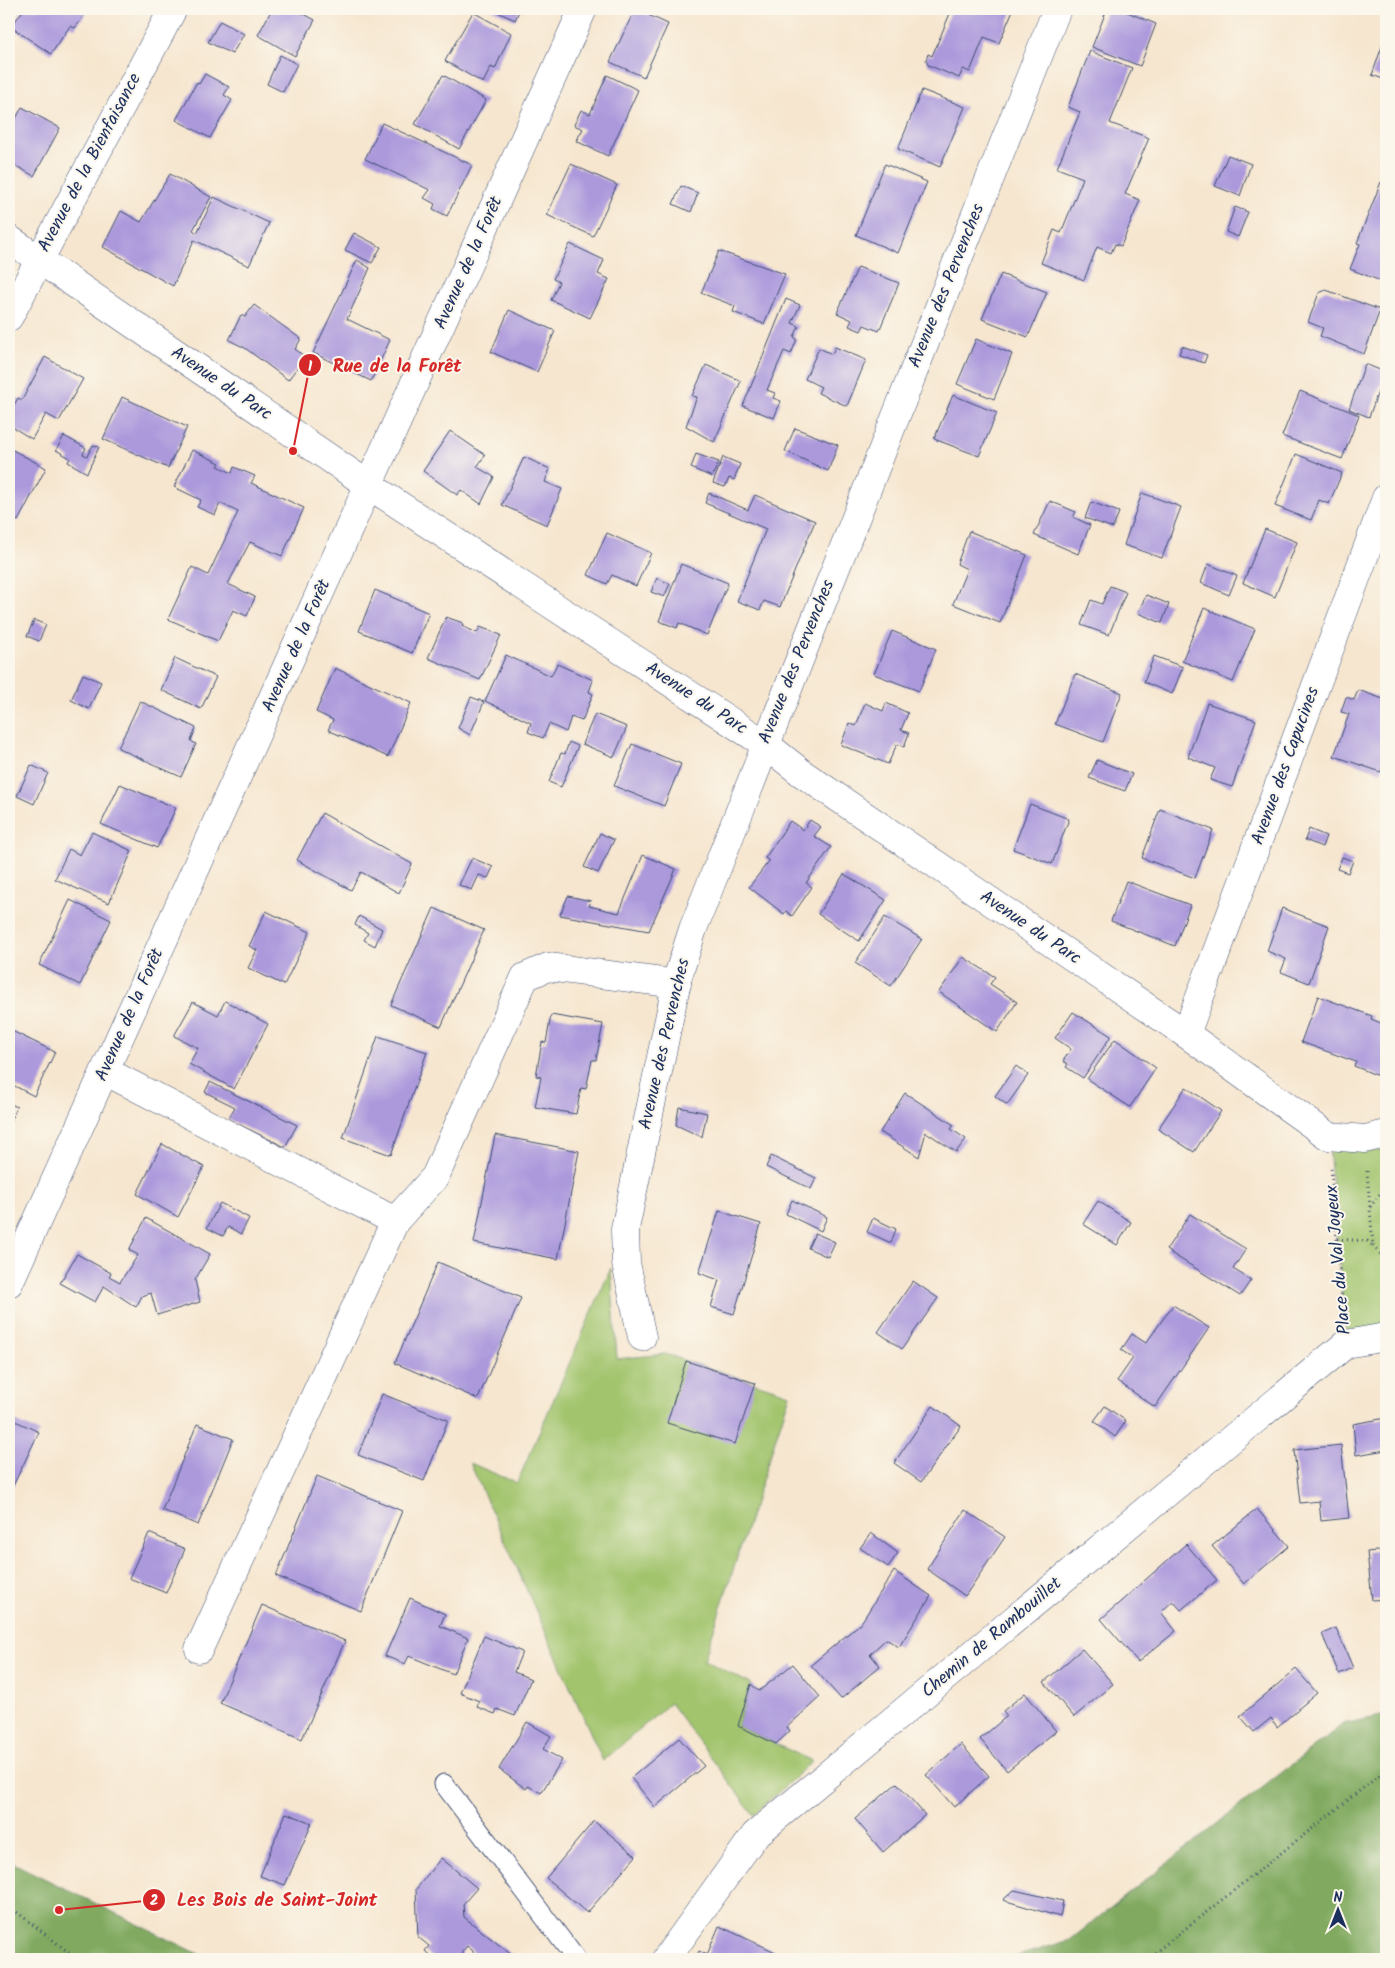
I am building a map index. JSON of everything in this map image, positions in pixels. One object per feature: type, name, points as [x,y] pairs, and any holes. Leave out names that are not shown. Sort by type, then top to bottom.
[{"type":"street","name":"Avenue de la Bienfaisance","points":[[9,317],[173,9]]},
{"type":"street","name":"Avenue de la Forêt","points":[[9,1283],[584,9]]},
{"type":"street","name":"Avenue des Pervenches","points":[[642,1337],[626,1263],[625,1229],[677,984],[693,929],[764,744],[1057,9]]},
{"type":"street","name":"Avenue du Parc","points":[[9,239],[370,486],[764,744],[803,774],[1186,1034],[1328,1136]]},
{"type":"street","name":"Avenue des Capucines","points":[[1186,1034],[1386,498]]},
{"type":"street","points":[[199,1649],[395,1221],[435,1178],[525,977],[548,967],[677,984]]},
{"type":"street","points":[[105,1070],[395,1221]]},
{"type":"street","points":[[1328,1136],[1376,1137]]},
{"type":"street","name":"Place du Val Joyeux","points":[[1346,1344],[1386,1337]]},
{"type":"street","name":"Chemin de Rambouillet","points":[[666,1959],[755,1835],[1346,1344]]},
{"type":"lane","points":[[444,1784],[576,1959]]},
{"type":"path","name":"Place du Val Joyeux","points":[[1328,1136],[1346,1344]]},
{"type":"path","points":[[1373,1246],[1370,1208],[1376,1137]]},
{"type":"path","points":[[1370,1208],[1386,1186]]},
{"type":"path","points":[[1337,1239],[1367,1241],[1386,1260]]},
{"type":"path","points":[[1147,1959],[1386,1770]]},
{"type":"path","points":[[9,1906],[72,1955],[81,1959]]},
{"type":"green space","points":[[1386,1134],[1386,1337],[1346,1344],[1328,1136]]},
{"type":"green space","points":[[611,1268],[617,1359],[665,1354],[790,1394],[704,1660],[751,1684],[738,1726],[812,1761],[754,1815],[670,1703],[603,1761],[470,1463],[517,1483]]},
{"type":"green space","points":[[1386,1715],[1386,1959],[1008,1959],[1070,1940],[1343,1724]]},
{"type":"green space","points":[[9,1861],[209,1959],[9,1959]]},
{"type":"building","points":[[24,9],[89,9],[75,28],[70,26],[51,54],[11,27]]},
{"type":"building","points":[[272,9],[295,9],[315,20],[295,56],[258,35]]},
{"type":"building","points":[[491,9],[520,9],[515,20]]},
{"type":"building","points":[[635,9],[668,24],[644,77],[610,62]]},
{"type":"building","points":[[952,9],[1013,10],[999,43],[984,37],[970,72],[963,69],[959,78],[928,65],[926,60],[928,54],[932,56]]},
{"type":"building","points":[[1107,9],[1120,9],[1156,24],[1140,66],[1092,47]]},
{"type":"building","points":[[473,12],[511,33],[495,69],[491,67],[483,83],[445,61]]},
{"type":"building","points":[[220,21],[244,34],[232,54],[208,42]]},
{"type":"building","points":[[1386,35],[1386,80],[1372,75]]},
{"type":"building","points":[[1090,51],[1132,68],[1110,123],[1149,138],[1125,194],[1140,200],[1121,246],[1115,244],[1111,253],[1097,247],[1084,280],[1041,263],[1054,230],[1061,233],[1083,178],[1057,168],[1080,112],[1068,107]]},
{"type":"building","points":[[280,55],[297,64],[283,92],[267,84]]},
{"type":"building","points":[[205,74],[229,87],[224,95],[232,100],[210,138],[176,120],[197,82],[199,84]]},
{"type":"building","points":[[443,75],[486,100],[459,149],[415,124]]},
{"type":"building","points":[[607,75],[638,90],[608,156],[576,141],[583,129],[574,125],[581,110],[590,114]]},
{"type":"building","points":[[922,90],[965,107],[940,167],[898,149]]},
{"type":"building","points":[[22,107],[60,128],[34,176],[9,162],[9,132]]},
{"type":"building","points":[[382,123],[472,165],[447,216],[433,209],[435,204],[424,198],[430,190],[365,159]]},
{"type":"building","points":[[1228,155],[1251,164],[1240,196],[1215,186]]},
{"type":"building","points":[[571,164],[617,185],[593,236],[547,215]]},
{"type":"building","points":[[885,164],[927,182],[898,253],[856,235]]},
{"type":"building","points":[[170,174],[211,197],[193,230],[197,233],[214,197],[269,223],[249,266],[194,240],[173,286],[103,247],[121,211],[141,222]]},
{"type":"building","points":[[1381,182],[1386,183],[1386,283],[1350,269],[1360,244],[1357,243]]},
{"type":"building","points":[[681,186],[698,193],[691,212],[673,204]]},
{"type":"building","points":[[1235,207],[1248,212],[1238,237],[1226,232]]},
{"type":"building","points":[[354,233],[381,247],[372,263],[345,250]]},
{"type":"building","points":[[570,244],[604,260],[598,274],[609,279],[590,318],[551,300],[559,282],[553,279]]},
{"type":"building","points":[[719,251],[785,274],[764,324],[733,312],[735,306],[701,293]]},
{"type":"building","points":[[357,260],[370,268],[347,319],[390,340],[371,381],[313,353]]},
{"type":"building","points":[[858,267],[899,283],[879,331],[864,325],[861,331],[849,326],[852,320],[837,313]]},
{"type":"building","points":[[1001,274],[1047,292],[1028,337],[982,319]]},
{"type":"building","points":[[1326,290],[1380,310],[1364,354],[1320,336],[1323,328],[1308,322],[1319,293]]},
{"type":"building","points":[[786,299],[800,305],[792,323],[799,326],[794,337],[797,339],[791,354],[784,351],[767,390],[775,393],[773,398],[781,401],[774,418],[743,406]]},
{"type":"building","points":[[254,305],[301,339],[295,349],[305,357],[288,380],[245,348],[229,340],[241,315],[245,317]]},
{"type":"building","points":[[509,310],[555,331],[537,372],[491,352]]},
{"type":"building","points":[[976,339],[1012,354],[994,399],[957,384]]},
{"type":"building","points":[[1182,346],[1207,355],[1204,363],[1179,354]]},
{"type":"building","points":[[835,347],[866,360],[847,406],[818,393],[821,387],[805,379],[819,348],[832,354]]},
{"type":"building","points":[[45,357],[83,379],[59,421],[46,414],[32,439],[9,425],[9,414],[18,398],[22,400]]},
{"type":"building","points":[[1365,364],[1385,372],[1369,417],[1349,409]]},
{"type":"building","points":[[706,365],[741,381],[714,442],[686,426],[697,397],[692,396]]},
{"type":"building","points":[[1300,391],[1359,415],[1342,459],[1282,436]]},
{"type":"building","points":[[953,395],[997,413],[979,456],[934,439]]},
{"type":"building","points":[[122,397],[187,427],[168,468],[103,439]]},
{"type":"building","points":[[795,428],[838,445],[828,471],[785,451]]},
{"type":"building","points":[[450,431],[485,455],[477,467],[494,477],[481,504],[461,490],[457,495],[423,471]]},
{"type":"building","points":[[64,436],[86,448],[83,454],[87,456],[93,445],[99,447],[87,473],[68,462],[70,458],[56,450]]},
{"type":"building","points":[[9,448],[46,468],[18,521],[9,516]]},
{"type":"building","points":[[192,450],[220,463],[218,466],[232,473],[234,467],[255,476],[251,483],[304,508],[282,556],[250,542],[228,584],[255,597],[247,616],[233,610],[218,641],[168,619],[192,567],[208,575],[238,512],[220,503],[215,515],[197,507],[201,500],[174,487]]},
{"type":"building","points":[[696,454],[719,462],[712,477],[691,468]]},
{"type":"building","points":[[1296,454],[1342,473],[1329,504],[1319,500],[1311,520],[1275,506]]},
{"type":"building","points":[[524,457],[550,469],[545,482],[562,489],[547,525],[502,505]]},
{"type":"building","points":[[723,457],[740,464],[734,480],[729,478],[725,487],[713,483]]},
{"type":"building","points":[[709,493],[748,510],[755,495],[815,521],[780,607],[764,601],[760,610],[737,601],[766,529],[705,503]]},
{"type":"building","points":[[1142,493],[1181,507],[1162,558],[1124,545]]},
{"type":"building","points":[[1050,501],[1076,512],[1073,517],[1090,525],[1078,554],[1034,535]]},
{"type":"building","points":[[1091,502],[1119,512],[1113,528],[1085,518]]},
{"type":"building","points":[[1265,529],[1297,542],[1275,597],[1243,583]]},
{"type":"building","points":[[969,531],[1027,555],[1000,623],[953,604],[967,569],[957,564]]},
{"type":"building","points":[[607,533],[651,553],[636,586],[612,575],[607,584],[588,575]]},
{"type":"building","points":[[681,564],[728,583],[707,635],[679,623],[677,628],[659,621]]},
{"type":"building","points":[[1208,564],[1237,576],[1229,595],[1201,583]]},
{"type":"building","points":[[657,578],[670,584],[664,597],[651,592]]},
{"type":"building","points":[[1110,586],[1126,592],[1109,635],[1081,625],[1091,600],[1102,604]]},
{"type":"building","points":[[375,590],[429,613],[412,653],[359,631]]},
{"type":"building","points":[[1146,595],[1169,604],[1162,623],[1138,613]]},
{"type":"building","points":[[1204,608],[1255,629],[1233,682],[1182,661]]},
{"type":"building","points":[[446,617],[463,623],[462,626],[477,633],[480,627],[501,635],[480,680],[428,658]]},
{"type":"building","points":[[34,620],[46,625],[39,641],[27,636]]},
{"type":"building","points":[[892,631],[936,649],[919,691],[874,674]]},
{"type":"building","points":[[506,655],[551,676],[557,664],[593,680],[589,692],[593,694],[582,721],[571,717],[566,732],[549,724],[543,738],[528,732],[531,723],[485,701]]},
{"type":"building","points":[[1154,656],[1183,667],[1172,694],[1144,682]]},
{"type":"building","points":[[175,658],[216,677],[201,709],[161,690]]},
{"type":"building","points":[[335,668],[411,703],[388,757],[328,730],[333,720],[316,712]]},
{"type":"building","points":[[83,674],[101,682],[89,709],[71,700]]},
{"type":"building","points":[[1075,674],[1122,693],[1103,742],[1055,724]]},
{"type":"building","points":[[1358,690],[1386,700],[1384,720],[1386,721],[1386,758],[1381,772],[1334,756],[1349,714],[1341,712],[1346,697],[1354,700]]},
{"type":"building","points":[[471,697],[484,702],[470,735],[458,728]]},
{"type":"building","points":[[140,701],[196,728],[191,741],[196,744],[181,777],[118,748]]},
{"type":"building","points":[[865,703],[883,711],[886,703],[908,713],[901,730],[909,733],[904,747],[897,744],[888,764],[841,745],[849,723],[856,726]]},
{"type":"building","points":[[1207,703],[1256,720],[1232,787],[1210,780],[1215,768],[1188,757]]},
{"type":"building","points":[[595,714],[627,727],[614,757],[582,744]]},
{"type":"building","points":[[569,742],[578,746],[561,787],[549,782],[561,753],[565,754]]},
{"type":"building","points":[[632,744],[681,764],[664,806],[614,786]]},
{"type":"building","points":[[1097,760],[1132,774],[1125,791],[1089,778]]},
{"type":"building","points":[[31,765],[48,773],[34,804],[17,796]]},
{"type":"building","points":[[120,784],[176,808],[157,848],[101,824]]},
{"type":"building","points":[[1030,804],[1069,819],[1052,864],[1013,849]]},
{"type":"building","points":[[1160,809],[1213,830],[1195,878],[1142,858]]},
{"type":"building","points":[[322,813],[412,864],[399,893],[361,872],[351,890],[297,860]]},
{"type":"building","points":[[810,820],[821,827],[814,836],[831,847],[806,883],[812,887],[792,916],[786,911],[784,914],[749,887],[769,861],[765,858],[790,821],[803,830]]},
{"type":"building","points":[[1309,829],[1326,836],[1322,847],[1305,840]]},
{"type":"building","points":[[92,832],[132,851],[109,903],[55,879],[69,849],[80,855]]},
{"type":"building","points":[[600,833],[614,840],[598,873],[584,867]]},
{"type":"building","points":[[643,855],[676,869],[649,931],[560,915],[568,896],[591,901],[589,906],[619,913]]},
{"type":"building","points":[[1342,857],[1353,861],[1348,873],[1337,869]]},
{"type":"building","points":[[472,858],[493,867],[488,878],[479,875],[472,890],[459,885]]},
{"type":"building","points":[[844,874],[886,900],[859,941],[818,914]]},
{"type":"building","points":[[1126,881],[1190,905],[1175,946],[1111,921]]},
{"type":"building","points":[[70,900],[111,920],[80,985],[39,965]]},
{"type":"building","points":[[434,908],[484,930],[441,1027],[391,1005]]},
{"type":"building","points":[[1282,908],[1329,926],[1309,983],[1281,972],[1286,959],[1267,951]]},
{"type":"building","points":[[266,911],[310,932],[284,985],[248,968],[257,950],[249,946]]},
{"type":"building","points":[[359,916],[382,929],[375,946],[364,940],[368,933],[355,925]]},
{"type":"building","points":[[885,917],[922,939],[891,986],[855,963]]},
{"type":"building","points":[[963,957],[995,977],[990,984],[1017,1002],[997,1032],[939,992]]},
{"type":"building","points":[[1318,996],[1372,1016],[1371,1019],[1386,1025],[1386,1079],[1354,1066],[1356,1062],[1301,1042]]},
{"type":"building","points":[[225,1001],[268,1024],[234,1089],[189,1064],[198,1048],[174,1036],[193,1002],[218,1015]]},
{"type":"building","points":[[1073,1012],[1111,1036],[1083,1078],[1066,1067],[1068,1064],[1063,1061],[1071,1049],[1055,1038]]},
{"type":"building","points":[[551,1015],[603,1024],[596,1060],[592,1060],[586,1089],[581,1088],[576,1114],[535,1107],[541,1077],[536,1076],[542,1042],[546,1043]]},
{"type":"building","points":[[12,1031],[55,1052],[34,1096],[9,1083],[9,1038]]},
{"type":"building","points":[[378,1036],[427,1052],[391,1155],[343,1138]]},
{"type":"building","points":[[1115,1039],[1156,1068],[1130,1107],[1087,1079]]},
{"type":"building","points":[[1016,1066],[1028,1075],[1007,1105],[995,1096]]},
{"type":"building","points":[[210,1082],[297,1125],[285,1147],[228,1119],[235,1107],[205,1092]]},
{"type":"building","points":[[1186,1087],[1221,1111],[1194,1152],[1158,1129]]},
{"type":"building","points":[[905,1093],[954,1125],[951,1129],[966,1139],[956,1152],[926,1132],[919,1157],[880,1132]]},
{"type":"building","points":[[9,1103],[17,1107],[9,1124]]},
{"type":"building","points":[[679,1107],[707,1113],[702,1137],[676,1125]]},
{"type":"building","points":[[495,1135],[579,1151],[558,1259],[474,1243]]},
{"type":"building","points":[[162,1144],[204,1167],[178,1217],[137,1194]]},
{"type":"building","points":[[771,1156],[816,1178],[811,1189],[766,1167]]},
{"type":"building","points":[[792,1200],[827,1217],[821,1231],[786,1214]]},
{"type":"building","points":[[1098,1201],[1131,1222],[1117,1245],[1083,1224]]},
{"type":"building","points":[[220,1203],[249,1218],[241,1234],[228,1227],[223,1236],[207,1228]]},
{"type":"building","points":[[719,1211],[761,1224],[734,1314],[711,1307],[719,1280],[699,1273]]},
{"type":"building","points":[[1190,1214],[1246,1249],[1233,1269],[1251,1280],[1240,1296],[1166,1250]]},
{"type":"building","points":[[146,1218],[210,1254],[195,1280],[200,1302],[157,1315],[151,1293],[142,1296],[136,1307],[104,1286],[95,1302],[60,1283],[77,1254],[111,1273],[109,1276],[120,1282],[138,1255],[129,1250]]},
{"type":"building","points":[[873,1218],[896,1229],[891,1243],[867,1232]]},
{"type":"building","points":[[815,1233],[835,1242],[828,1257],[808,1248]]},
{"type":"building","points":[[438,1262],[521,1298],[478,1399],[395,1363]]},
{"type":"building","points":[[913,1281],[938,1298],[902,1349],[878,1332]]},
{"type":"building","points":[[1173,1305],[1209,1328],[1155,1407],[1117,1381],[1133,1358],[1121,1350],[1132,1334],[1146,1343]]},
{"type":"building","points":[[686,1361],[755,1383],[735,1444],[667,1423]]},
{"type":"building","points":[[382,1394],[448,1420],[424,1481],[358,1455]]},
{"type":"building","points":[[933,1406],[961,1426],[921,1482],[894,1463]]},
{"type":"building","points":[[1105,1406],[1126,1421],[1115,1437],[1094,1421]]},
{"type":"building","points":[[9,1418],[39,1432],[11,1490],[9,1489]]},
{"type":"building","points":[[1386,1418],[1386,1450],[1356,1455],[1353,1424]]},
{"type":"building","points":[[197,1424],[233,1439],[198,1525],[162,1510]]},
{"type":"building","points":[[1341,1445],[1349,1518],[1321,1521],[1319,1501],[1300,1503],[1294,1450]]},
{"type":"building","points":[[317,1476],[402,1511],[361,1611],[276,1576]]},
{"type":"building","points":[[1257,1509],[1289,1546],[1244,1584],[1212,1546]]},
{"type":"building","points":[[965,1510],[1005,1537],[965,1596],[927,1569]]},
{"type":"building","points":[[149,1533],[185,1549],[166,1593],[129,1578]]},
{"type":"building","points":[[871,1533],[898,1553],[888,1567],[860,1548]]},
{"type":"building","points":[[1186,1544],[1217,1580],[1181,1610],[1173,1601],[1161,1612],[1176,1631],[1138,1662],[1101,1619]]},
{"type":"building","points":[[1386,1550],[1386,1599],[1372,1600],[1367,1552]]},
{"type":"building","points":[[894,1571],[931,1596],[899,1647],[886,1639],[870,1654],[880,1666],[841,1699],[811,1665],[861,1623]]},
{"type":"building","points":[[410,1598],[445,1614],[440,1626],[468,1638],[453,1674],[409,1656],[405,1664],[385,1656]]},
{"type":"building","points":[[262,1605],[345,1641],[302,1739],[220,1703]]},
{"type":"building","points":[[1336,1628],[1353,1668],[1339,1674],[1322,1634]]},
{"type":"building","points":[[484,1636],[522,1652],[514,1672],[531,1679],[515,1716],[497,1709],[495,1714],[477,1707],[479,1701],[460,1693]]},
{"type":"building","points":[[1082,1649],[1113,1684],[1074,1717],[1044,1682]]},
{"type":"building","points":[[793,1664],[820,1697],[787,1727],[790,1731],[776,1744],[738,1726],[751,1684],[759,1691]]},
{"type":"building","points":[[1296,1669],[1317,1693],[1277,1727],[1271,1718],[1254,1732],[1240,1716]]},
{"type":"building","points":[[1025,1693],[1056,1731],[1007,1771],[980,1739],[1007,1716],[1003,1711]]},
{"type":"building","points":[[527,1722],[551,1736],[543,1749],[562,1760],[541,1793],[528,1786],[526,1789],[499,1769]]},
{"type":"building","points":[[679,1738],[704,1766],[655,1807],[631,1778]]},
{"type":"building","points":[[961,1744],[989,1776],[954,1807],[926,1775]]},
{"type":"building","points":[[897,1783],[925,1815],[883,1852],[855,1819]]},
{"type":"building","points":[[286,1813],[312,1823],[285,1885],[260,1876]]},
{"type":"building","points":[[594,1821],[636,1856],[587,1913],[546,1878]]},
{"type":"building","points":[[441,1858],[477,1888],[463,1904],[464,1917],[517,1959],[474,1959],[473,1951],[467,1946],[462,1952],[462,1959],[434,1959],[425,1951],[429,1946],[418,1937],[416,1889]]},
{"type":"building","points":[[1014,1890],[1063,1901],[1060,1917],[1003,1900]]},
{"type":"building","points":[[719,1926],[782,1955],[780,1959],[695,1959],[699,1951],[707,1955]]},
{"type":"place","name":"Rue de la Forêt","points":[[293,451]]},
{"type":"place","name":"Les Bois de Saint-Joint","points":[[59,1910]]}]
